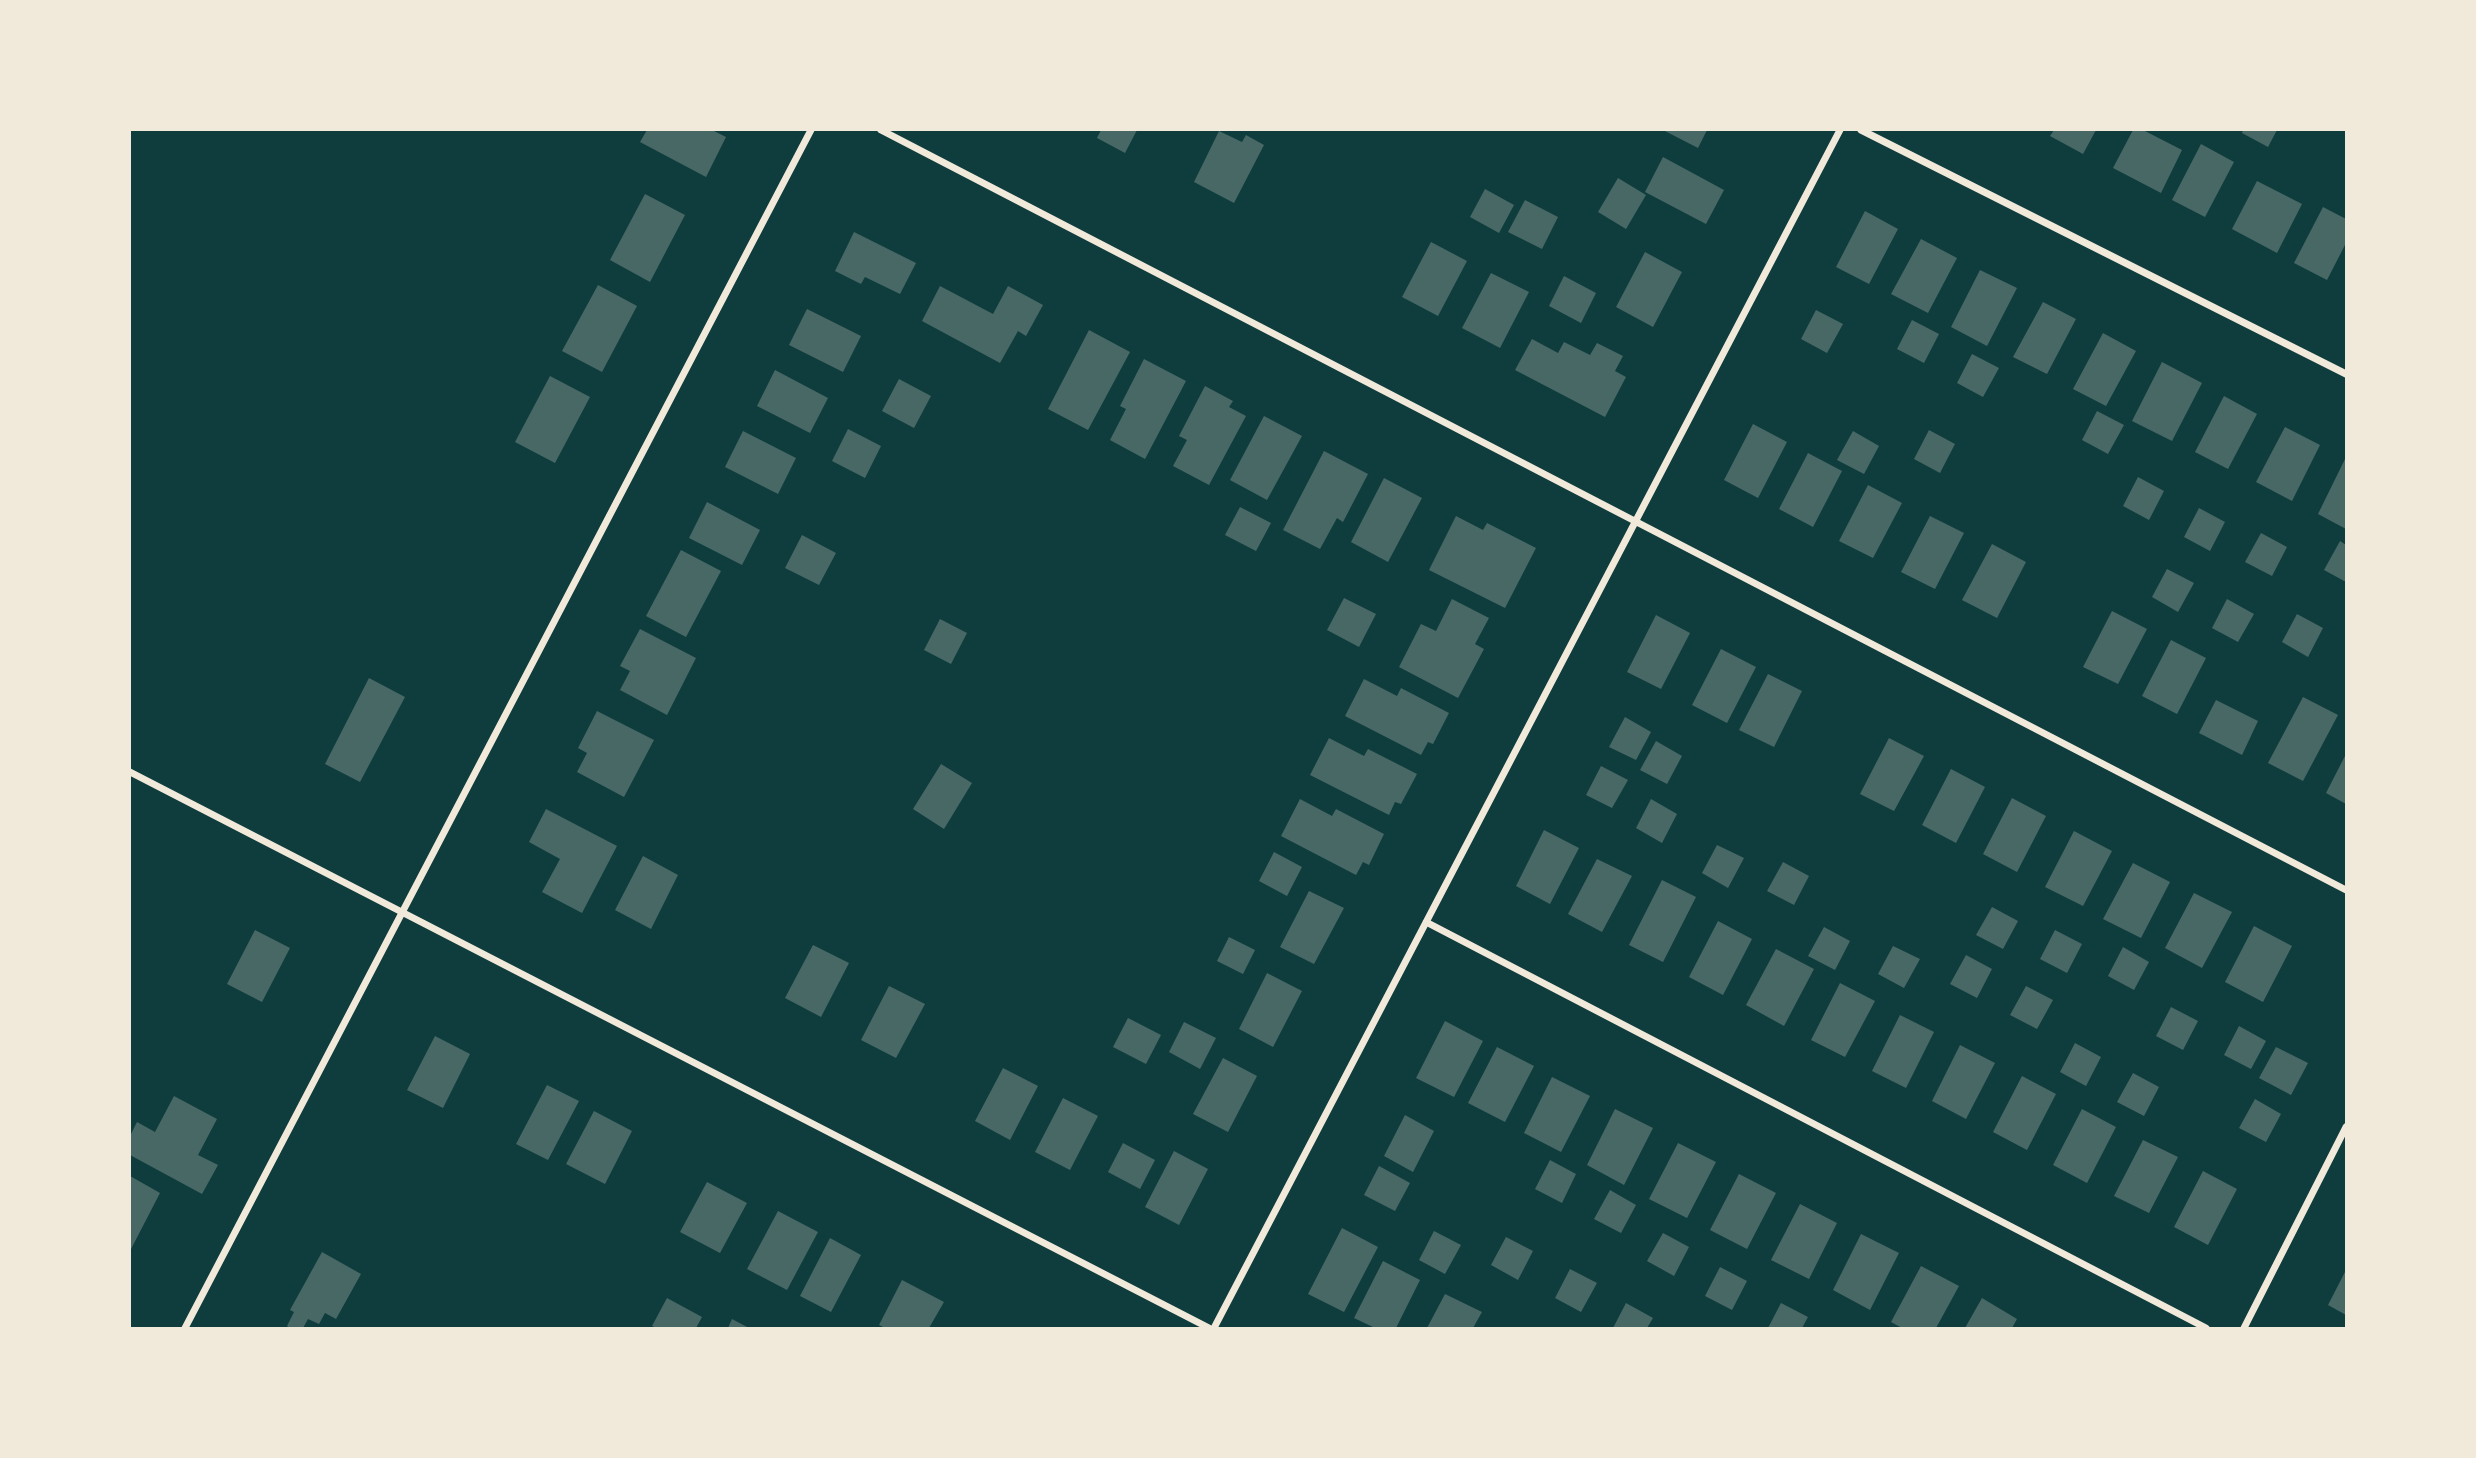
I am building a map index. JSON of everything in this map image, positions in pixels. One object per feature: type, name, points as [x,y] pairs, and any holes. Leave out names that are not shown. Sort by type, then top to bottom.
[{"type":"street","points":[[185,1328],[811,130]]},
{"type":"street","points":[[881,130],[2347,890]]},
{"type":"street","points":[[130,772],[1211,1328],[1840,130]]},
{"type":"street","points":[[1861,130],[2347,374]]},
{"type":"street","points":[[1426,922],[2206,1328]]},
{"type":"street","points":[[2244,1328],[2347,1127]]},
{"type":"building","points":[[647,130],[712,130],[726,137],[706,177],[640,142]]},
{"type":"building","points":[[1101,130],[1137,130],[1125,153],[1097,138]]},
{"type":"building","points":[[1663,130],[1707,130],[1698,148]]},
{"type":"building","points":[[2054,130],[2096,130],[2083,154],[2050,136]]},
{"type":"building","points":[[2133,130],[2143,130],[2182,150],[2161,193],[2113,168]]},
{"type":"building","points":[[2243,130],[2277,130],[2268,147],[2242,133]]},
{"type":"building","points":[[1219,131],[1242,142],[1246,135],[1264,145],[1234,203],[1194,182]]},
{"type":"building","points":[[2201,144],[2234,162],[2205,217],[2172,200]]},
{"type":"building","points":[[1663,157],[1724,190],[1706,224],[1645,192]]},
{"type":"building","points":[[1618,178],[1646,195],[1626,229],[1598,212]]},
{"type":"building","points":[[2257,181],[2302,204],[2277,253],[2232,229]]},
{"type":"building","points":[[1485,189],[1514,205],[1499,233],[1470,217]]},
{"type":"building","points":[[645,194],[685,215],[650,282],[610,260]]},
{"type":"building","points":[[1525,200],[1558,217],[1542,249],[1508,232]]},
{"type":"building","points":[[2323,207],[2346,219],[2346,243],[2327,280],[2294,263]]},
{"type":"building","points":[[1865,211],[1898,229],[1869,284],[1836,267]]},
{"type":"building","points":[[854,232],[916,263],[900,294],[865,277],[861,284],[835,271]]},
{"type":"building","points":[[1921,239],[1957,258],[1928,313],[1891,294]]},
{"type":"building","points":[[1431,242],[1467,261],[1438,316],[1402,297]]},
{"type":"building","points":[[1645,252],[1682,272],[1653,327],[1616,307]]},
{"type":"building","points":[[1980,270],[2017,288],[1987,346],[1951,327]]},
{"type":"building","points":[[1491,273],[1529,292],[1500,348],[1462,328]]},
{"type":"building","points":[[1564,276],[1596,293],[1581,323],[1549,306]]},
{"type":"building","points":[[598,285],[637,306],[602,372],[562,351]]},
{"type":"building","points":[[940,286],[993,314],[1008,286],[1043,305],[1026,336],[1018,331],[1000,363],[922,321]]},
{"type":"building","points":[[2043,302],[2076,319],[2047,374],[2013,357]]},
{"type":"building","points":[[807,309],[861,336],[843,372],[789,345]]},
{"type":"building","points":[[1816,310],[1843,324],[1827,353],[1801,339]]},
{"type":"building","points":[[1912,320],[1939,334],[1924,363],[1897,349]]},
{"type":"building","points":[[1089,330],[1130,352],[1088,430],[1048,409]]},
{"type":"building","points":[[2103,333],[2136,351],[2106,406],[2073,389]]},
{"type":"building","points":[[1532,339],[1558,353],[1564,342],[1590,355],[1597,343],[1623,356],[1615,371],[1626,377],[1605,417],[1515,370]]},
{"type":"building","points":[[1972,354],[1999,368],[1983,397],[1957,383]]},
{"type":"building","points":[[1144,359],[1186,381],[1145,459],[1110,440],[1126,409],[1120,406]]},
{"type":"building","points":[[2162,362],[2202,383],[2172,441],[2132,421]]},
{"type":"building","points":[[775,370],[828,398],[810,433],[757,406]]},
{"type":"building","points":[[550,376],[590,397],[555,463],[515,442]]},
{"type":"building","points":[[899,379],[931,396],[914,428],[882,411]]},
{"type":"building","points":[[1205,386],[1233,401],[1229,407],[1246,416],[1209,485],[1173,466],[1187,440],[1179,436]]},
{"type":"building","points":[[2224,396],[2257,414],[2228,469],[2195,452]]},
{"type":"building","points":[[2097,411],[2124,425],[2108,454],[2082,440]]},
{"type":"building","points":[[1264,416],[1302,436],[1267,500],[1230,480]]},
{"type":"building","points":[[1753,424],[1787,442],[1758,498],[1724,480]]},
{"type":"building","points":[[2285,427],[2320,445],[2292,501],[2256,482]]},
{"type":"building","points":[[848,429],[881,446],[865,478],[832,461]]},
{"type":"building","points":[[1929,430],[1955,444],[1940,473],[1914,459]]},
{"type":"building","points":[[743,431],[796,458],[778,494],[725,467]]},
{"type":"building","points":[[1853,431],[1879,446],[1864,474],[1837,460]]},
{"type":"building","points":[[1324,451],[1368,474],[1343,522],[1337,518],[1320,549],[1283,530]]},
{"type":"building","points":[[1808,453],[1842,471],[1813,527],[1779,509]]},
{"type":"building","points":[[2346,457],[2346,529],[2318,514]]},
{"type":"building","points":[[2138,477],[2164,491],[2149,520],[2123,506]]},
{"type":"building","points":[[1384,478],[1422,498],[1388,562],[1351,542]]},
{"type":"building","points":[[1868,485],[1902,503],[1873,558],[1839,541]]},
{"type":"building","points":[[707,502],[760,530],[742,565],[689,538]]},
{"type":"building","points":[[1240,507],[1271,523],[1256,551],[1225,535]]},
{"type":"building","points":[[2199,508],[2225,522],[2210,551],[2184,537]]},
{"type":"building","points":[[1456,516],[1483,530],[1487,523],[1536,548],[1505,608],[1429,570]]},
{"type":"building","points":[[1930,516],[1964,533],[1935,589],[1901,572]]},
{"type":"building","points":[[2261,533],[2287,547],[2272,576],[2245,562]]},
{"type":"building","points":[[802,535],[836,553],[819,585],[785,568]]},
{"type":"building","points":[[2340,541],[2346,545],[2346,582],[2324,570]]},
{"type":"building","points":[[1992,544],[2026,562],[1997,618],[1962,600]]},
{"type":"building","points":[[681,550],[721,571],[686,637],[646,616]]},
{"type":"building","points":[[2167,569],[2194,583],[2178,612],[2152,597]]},
{"type":"building","points":[[1344,598],[1376,614],[1359,647],[1327,630]]},
{"type":"building","points":[[1452,599],[1489,618],[1475,644],[1484,649],[1458,698],[1399,667],[1421,624],[1436,631]]},
{"type":"building","points":[[2227,599],[2254,614],[2238,642],[2212,628]]},
{"type":"building","points":[[2112,611],[2147,629],[2118,684],[2083,667]]},
{"type":"building","points":[[2297,614],[2323,628],[2308,657],[2282,642]]},
{"type":"building","points":[[1656,615],[1690,633],[1661,689],[1627,672]]},
{"type":"building","points":[[940,619],[967,633],[951,664],[924,650]]},
{"type":"building","points":[[640,629],[696,658],[667,715],[620,690],[630,671],[620,666]]},
{"type":"building","points":[[2171,640],[2206,658],[2177,714],[2142,696]]},
{"type":"building","points":[[1721,649],[1756,667],[1727,723],[1692,705]]},
{"type":"building","points":[[1768,674],[1802,691],[1774,747],[1739,730]]},
{"type":"building","points":[[369,678],[405,697],[360,782],[325,764]]},
{"type":"building","points":[[1364,679],[1397,696],[1401,688],[1449,713],[1433,744],[1428,742],[1421,755],[1345,716]]},
{"type":"building","points":[[2303,697],[2338,715],[2303,781],[2268,763]]},
{"type":"building","points":[[2216,700],[2258,721],[2242,755],[2199,733]]},
{"type":"building","points":[[597,711],[654,740],[624,797],[577,772],[587,753],[578,748]]},
{"type":"building","points":[[1625,717],[1651,732],[1636,760],[1609,747]]},
{"type":"building","points":[[1329,738],[1364,756],[1368,749],[1417,774],[1401,804],[1395,802],[1389,815],[1310,775]]},
{"type":"building","points":[[1889,738],[1924,756],[1894,811],[1860,794]]},
{"type":"building","points":[[1656,741],[1682,756],[1667,784],[1640,770]]},
{"type":"building","points":[[2346,754],[2346,804],[2326,793]]},
{"type":"building","points":[[941,764],[972,783],[944,829],[913,809]]},
{"type":"building","points":[[1601,766],[1628,780],[1612,808],[1586,795]]},
{"type":"building","points":[[1951,769],[1985,787],[1956,843],[1922,825]]},
{"type":"building","points":[[2012,798],[2046,816],[2017,872],[1983,854]]},
{"type":"building","points":[[1300,799],[1332,816],[1336,809],[1384,834],[1369,865],[1363,862],[1356,875],[1281,836]]},
{"type":"building","points":[[1651,799],[1677,814],[1662,843],[1636,828]]},
{"type":"building","points":[[546,809],[617,846],[582,913],[542,892],[560,859],[529,842]]},
{"type":"building","points":[[1544,830],[1579,848],[1550,904],[1516,886]]},
{"type":"building","points":[[2074,831],[2112,851],[2083,906],[2045,887]]},
{"type":"building","points":[[1717,845],[1744,858],[1728,888],[1702,873]]},
{"type":"building","points":[[1274,852],[1302,867],[1287,896],[1259,881]]},
{"type":"building","points":[[643,856],[678,875],[651,929],[615,910]]},
{"type":"building","points":[[1597,859],[1632,876],[1602,932],[1568,914]]},
{"type":"building","points":[[1783,862],[1809,876],[1794,905],[1767,891]]},
{"type":"building","points":[[2133,863],[2170,882],[2141,938],[2103,919]]},
{"type":"building","points":[[1662,880],[1696,897],[1663,962],[1629,945]]},
{"type":"building","points":[[1309,891],[1344,908],[1314,964],[1280,947]]},
{"type":"building","points":[[2194,893],[2232,912],[2202,968],[2165,948]]},
{"type":"building","points":[[1992,907],[2018,921],[2003,949],[1976,935]]},
{"type":"building","points":[[1718,921],[1752,939],[1723,995],[1689,977]]},
{"type":"building","points":[[2254,926],[2292,946],[2263,1002],[2225,982]]},
{"type":"building","points":[[1824,927],[1850,941],[1835,970],[1808,956]]},
{"type":"building","points":[[255,930],[290,948],[262,1002],[227,984]]},
{"type":"building","points":[[2055,930],[2082,944],[2067,973],[2040,959]]},
{"type":"building","points":[[1229,937],[1255,950],[1243,974],[1217,961]]},
{"type":"building","points":[[813,945],[849,963],[821,1017],[785,998]]},
{"type":"building","points":[[1893,946],[1920,959],[1904,988],[1878,974]]},
{"type":"building","points":[[2123,947],[2149,962],[2134,990],[2108,976]]},
{"type":"building","points":[[1776,949],[1814,969],[1784,1026],[1746,1005]]},
{"type":"building","points":[[1966,955],[1992,969],[1977,998],[1950,984]]},
{"type":"building","points":[[1267,973],[1302,991],[1273,1047],[1239,1029]]},
{"type":"building","points":[[1840,983],[1875,1001],[1845,1057],[1811,1040]]},
{"type":"building","points":[[889,986],[925,1004],[896,1058],[861,1040]]},
{"type":"building","points":[[2026,986],[2053,1000],[2037,1029],[2010,1015]]},
{"type":"building","points":[[2171,1007],[2198,1021],[2183,1050],[2156,1036]]},
{"type":"building","points":[[1900,1015],[1934,1032],[1906,1088],[1872,1071]]},
{"type":"building","points":[[1128,1018],[1161,1035],[1146,1064],[1113,1047]]},
{"type":"building","points":[[1445,1021],[1483,1041],[1454,1097],[1416,1078]]},
{"type":"building","points":[[1184,1022],[1216,1038],[1200,1069],[1169,1052]]},
{"type":"building","points":[[2239,1026],[2266,1041],[2251,1069],[2224,1055]]},
{"type":"building","points":[[435,1036],[470,1054],[443,1108],[407,1090]]},
{"type":"building","points":[[2075,1043],[2101,1057],[2086,1086],[2060,1072]]},
{"type":"building","points":[[1960,1045],[1995,1063],[1966,1119],[1932,1101]]},
{"type":"building","points":[[1497,1047],[1534,1066],[1505,1122],[1468,1103]]},
{"type":"building","points":[[2276,1047],[2308,1063],[2291,1095],[2259,1078]]},
{"type":"building","points":[[1223,1058],[1257,1076],[1228,1132],[1193,1114]]},
{"type":"building","points":[[1003,1068],[1038,1086],[1010,1140],[975,1121]]},
{"type":"building","points":[[2133,1073],[2159,1087],[2144,1116],[2117,1102]]},
{"type":"building","points":[[2022,1076],[2056,1094],[2027,1150],[1993,1132]]},
{"type":"building","points":[[1552,1077],[1590,1096],[1561,1152],[1524,1133]]},
{"type":"building","points":[[547,1085],[579,1101],[548,1160],[516,1144]]},
{"type":"building","points":[[174,1096],[217,1119],[198,1155],[218,1165],[202,1194],[130,1155],[130,1136],[137,1122],[155,1132]]},
{"type":"building","points":[[1063,1098],[1098,1116],[1070,1170],[1035,1152]]},
{"type":"building","points":[[2255,1099],[2281,1114],[2266,1142],[2239,1128]]},
{"type":"building","points":[[1615,1109],[1653,1128],[1624,1185],[1587,1165]]},
{"type":"building","points":[[2082,1109],[2116,1127],[2087,1183],[2053,1165]]},
{"type":"building","points":[[594,1111],[632,1131],[605,1184],[566,1164]]},
{"type":"building","points":[[1405,1115],[1434,1131],[1413,1172],[1384,1156]]},
{"type":"building","points":[[2143,1140],[2178,1157],[2149,1213],[2114,1196]]},
{"type":"building","points":[[1123,1143],[1155,1160],[1140,1189],[1108,1172]]},
{"type":"building","points":[[1678,1143],[1716,1162],[1687,1218],[1649,1199]]},
{"type":"building","points":[[1174,1151],[1208,1169],[1179,1225],[1145,1207]]},
{"type":"building","points":[[1550,1160],[1576,1174],[1562,1203],[1535,1189]]},
{"type":"building","points":[[1379,1166],[1410,1183],[1395,1211],[1364,1195]]},
{"type":"building","points":[[2203,1171],[2237,1189],[2208,1245],[2174,1227]]},
{"type":"building","points":[[1739,1174],[1776,1193],[1747,1249],[1710,1230]]},
{"type":"building","points":[[130,1176],[160,1193],[130,1251]]},
{"type":"building","points":[[707,1182],[747,1203],[720,1253],[680,1232]]},
{"type":"building","points":[[1610,1190],[1636,1205],[1621,1233],[1594,1219]]},
{"type":"building","points":[[1800,1204],[1837,1223],[1809,1279],[1771,1260]]},
{"type":"building","points":[[778,1211],[818,1232],[787,1290],[747,1269]]},
{"type":"building","points":[[1342,1228],[1378,1247],[1344,1312],[1308,1294]]},
{"type":"building","points":[[1434,1231],[1461,1245],[1445,1274],[1419,1260]]},
{"type":"building","points":[[1663,1233],[1689,1247],[1674,1276],[1647,1261]]},
{"type":"building","points":[[1861,1234],[1899,1253],[1870,1310],[1833,1290]]},
{"type":"building","points":[[1506,1237],[1533,1251],[1518,1280],[1491,1265]]},
{"type":"building","points":[[830,1238],[861,1255],[831,1312],[800,1296]]},
{"type":"building","points":[[322,1252],[361,1274],[336,1319],[325,1313],[319,1324],[308,1319],[303,1328],[290,1328],[287,1326],[294,1312],[290,1310]]},
{"type":"building","points":[[1383,1261],[1420,1280],[1396,1328],[1375,1328],[1354,1318]]},
{"type":"building","points":[[1921,1266],[1959,1286],[1936,1328],[1902,1328],[1891,1322]]},
{"type":"building","points":[[1720,1267],[1747,1281],[1732,1310],[1705,1296]]},
{"type":"building","points":[[1570,1269],[1597,1283],[1581,1312],[1555,1298]]},
{"type":"building","points":[[2346,1270],[2346,1315],[2328,1305]]},
{"type":"building","points":[[902,1280],[944,1302],[929,1328],[885,1328],[879,1325]]},
{"type":"building","points":[[1445,1294],[1482,1312],[1473,1328],[1427,1328]]},
{"type":"building","points":[[667,1298],[702,1317],[696,1328],[652,1326]]},
{"type":"building","points":[[1982,1298],[2017,1319],[2012,1328],[1965,1328]]},
{"type":"building","points":[[1626,1303],[1653,1318],[1647,1328],[1613,1328]]},
{"type":"building","points":[[1781,1303],[1808,1317],[1802,1328],[1768,1328]]},
{"type":"building","points":[[732,1319],[749,1328],[728,1328]]}]
